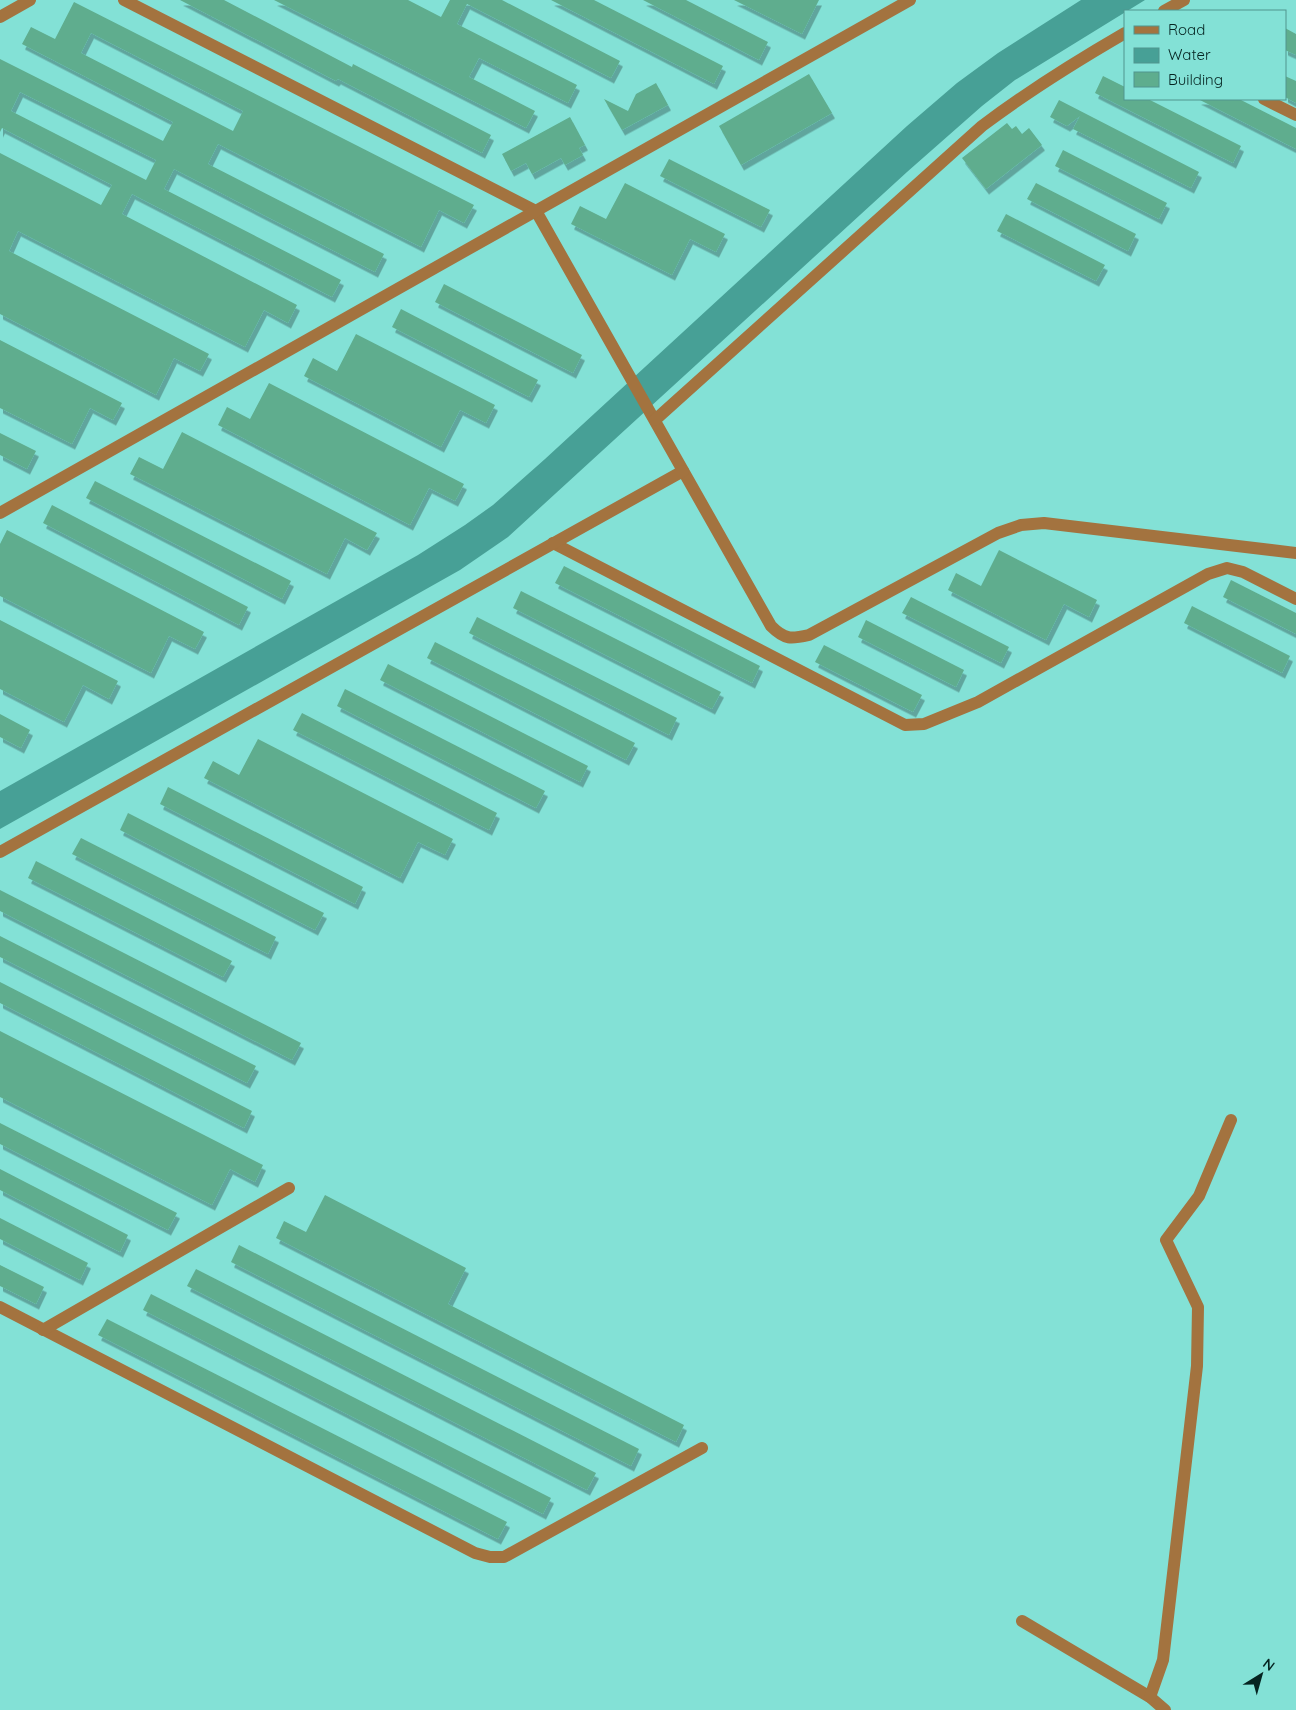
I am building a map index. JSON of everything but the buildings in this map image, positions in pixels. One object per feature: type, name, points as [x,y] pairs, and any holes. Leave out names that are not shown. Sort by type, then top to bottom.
[{"type":"street","points":[[0,17],[30,0]]},
{"type":"street","points":[[124,0],[536,211],[771,626],[781,636],[793,638],[809,635],[998,533],[1021,524],[1044,523],[1296,553]]},
{"type":"street","points":[[0,513],[910,0]]},
{"type":"street","points":[[1166,10],[1184,0]]},
{"type":"street","points":[[652,416],[982,126],[1021,96],[1124,34]]},
{"type":"street","points":[[1266,100],[1296,115]]},
{"type":"street","points":[[0,852],[683,471]]},
{"type":"street","points":[[553,543],[904,725],[924,724],[978,702],[1208,574],[1227,568],[1243,572],[1296,599]]},
{"type":"street","points":[[1150,1697],[1163,1660],[1197,1366],[1198,1307],[1166,1240],[1199,1196],[1231,1120]]},
{"type":"street","points":[[43,1330],[289,1188]]},
{"type":"street","points":[[0,1307],[475,1553],[490,1558],[504,1557],[702,1448]]},
{"type":"street","points":[[1022,1621],[1150,1697],[1165,1710]]},
{"type":"water","points":[[1081,0],[1145,0],[1129,10],[1124,10],[1124,13],[1015,80],[982,106],[907,172],[508,537],[460,570],[0,829],[0,791],[418,555],[493,505],[907,126],[957,83],[998,53]]}]
